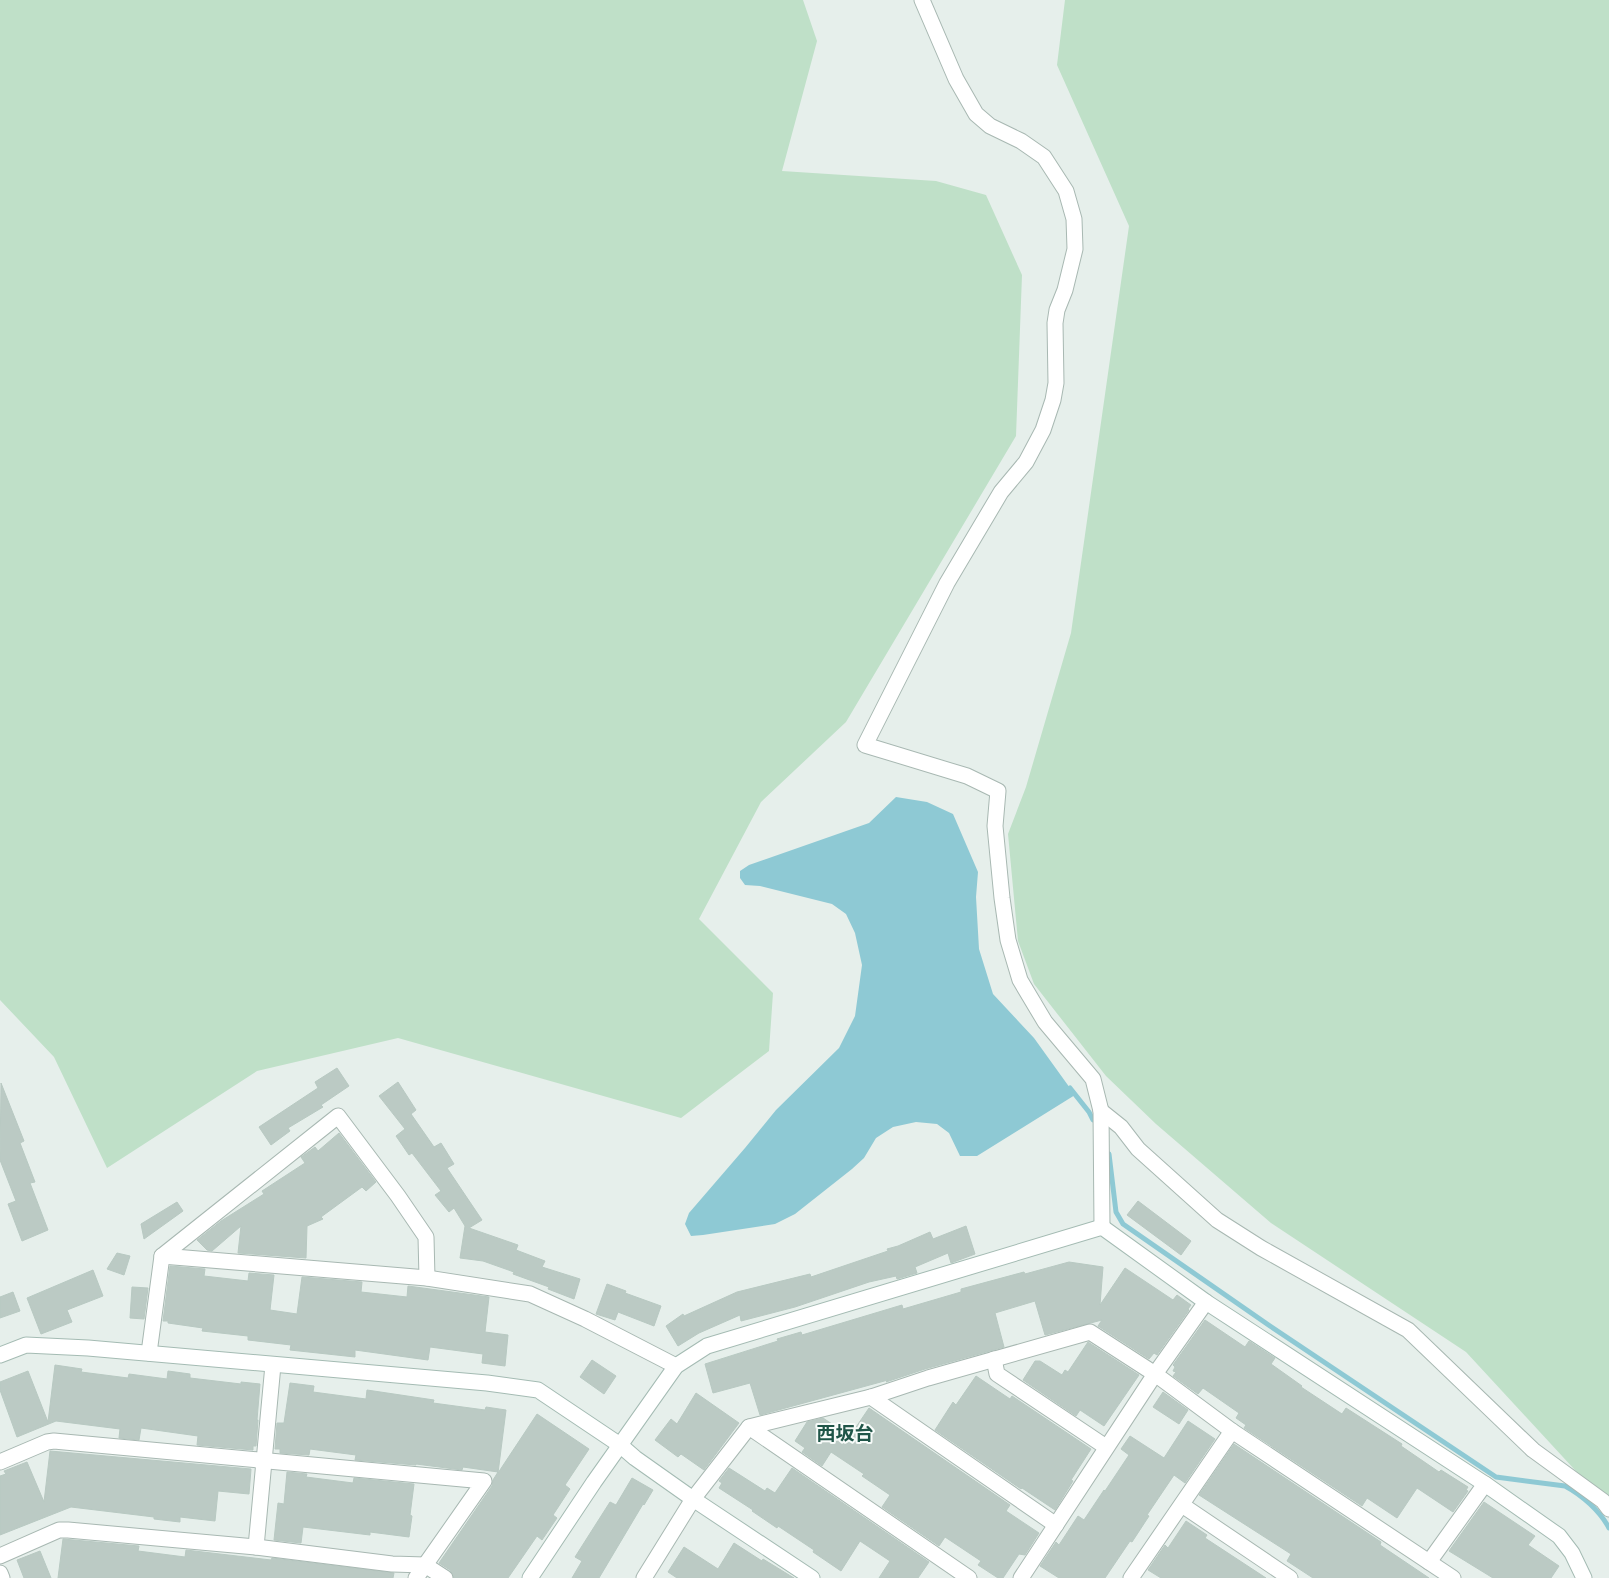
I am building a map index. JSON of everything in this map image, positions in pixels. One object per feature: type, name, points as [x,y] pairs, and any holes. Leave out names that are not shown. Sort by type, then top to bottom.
[{"type":"street","points":[[922,0],[956,79],[976,114],[990,126],[1021,141],[1044,157],[1066,191],[1074,219],[1075,249],[1065,290],[1057,310],[1055,323],[1056,383],[1053,400],[1043,430],[1026,462],[1001,492],[947,583],[865,745],[967,776],[998,791],[995,826],[1002,898],[1008,940],[1020,980],[1045,1022],[1093,1080],[1100,1111],[1102,1227]]},
{"type":"street","points":[[1100,1111],[1121,1127],[1138,1148],[1217,1220],[1261,1248],[1408,1330],[1533,1450],[1603,1501],[1609,1509]]},
{"type":"street","points":[[148,1353],[162,1256],[338,1116],[426,1237],[427,1278]]},
{"type":"street","points":[[1102,1227],[1206,1302],[1485,1484],[1559,1536],[1572,1553],[1584,1578]]},
{"type":"street","points":[[530,1578],[676,1366],[707,1346],[1102,1227]]},
{"type":"street","points":[[162,1256],[427,1278],[530,1294],[585,1318],[676,1366]]},
{"type":"street","points":[[1028,1576],[1056,1525],[1106,1447],[1206,1302]]},
{"type":"street","points":[[649,1576],[693,1499],[749,1427],[872,1396],[1090,1332],[1155,1374],[1232,1431],[1453,1578]]},
{"type":"street","points":[[0,1355],[26,1345],[88,1348],[487,1383],[538,1390],[620,1445],[635,1458],[693,1499],[812,1578]]},
{"type":"street","points":[[994,1359],[997,1374],[1106,1447]]},
{"type":"street","points":[[256,1547],[273,1365]]},
{"type":"street","points":[[872,1396],[1056,1525]]},
{"type":"street","points":[[749,1427],[970,1578]]},
{"type":"street","points":[[1131,1578],[1232,1431]]},
{"type":"street","points":[[1,1457],[48,1442],[54,1442],[484,1481],[416,1578]]},
{"type":"street","points":[[1429,1562],[1485,1484]]},
{"type":"street","points":[[1182,1505],[1290,1578]]},
{"type":"street","points":[[0,1556],[59,1530],[68,1530],[256,1547],[392,1564],[425,1565],[445,1578]]},
{"type":"street","points":[[0,1573],[2,1578]]},
{"type":"green space","points":[[0,0],[803,0],[817,41],[782,171],[936,181],[986,195],[1022,275],[1016,436],[846,722],[761,802],[699,919],[773,993],[769,1051],[681,1118],[398,1038],[257,1071],[107,1168],[54,1057],[0,1000]]},
{"type":"green space","points":[[1065,0],[1609,0],[1609,1507],[1466,1352],[1271,1223],[1156,1124],[1106,1076],[1034,984],[1018,941],[1008,834],[1026,787],[1071,633],[1129,226],[1057,65]]},
{"type":"water","points":[[896,797],[927,802],[953,814],[978,872],[976,897],[979,949],[993,994],[1034,1038],[1075,1095],[977,1156],[960,1156],[949,1133],[937,1124],[916,1122],[893,1127],[876,1138],[864,1158],[852,1169],[795,1214],[775,1224],[691,1236],[685,1224],[689,1213],[776,1110],[839,1048],[855,1016],[862,965],[855,933],[846,914],[832,904],[760,886],[745,885],[740,878],[740,871],[749,865],[869,823]]},
{"type":"building","points":[[337,1068],[349,1086],[321,1105],[323,1107],[288,1128],[290,1131],[271,1145],[259,1127],[318,1088],[315,1082]]},
{"type":"building","points":[[398,1082],[416,1110],[411,1114],[434,1147],[441,1143],[454,1164],[447,1168],[482,1220],[469,1228],[518,1245],[516,1250],[545,1261],[542,1267],[580,1279],[574,1299],[548,1289],[549,1287],[513,1274],[514,1272],[483,1261],[460,1258],[465,1226],[454,1208],[449,1212],[435,1195],[441,1191],[412,1153],[409,1155],[396,1136],[405,1129],[379,1096]]},
{"type":"building","points":[[1,1083],[24,1141],[20,1143],[35,1182],[30,1183],[48,1230],[22,1241],[8,1204],[16,1201],[0,1160]]},
{"type":"building","points":[[339,1133],[376,1182],[366,1191],[362,1187],[321,1217],[323,1219],[307,1226],[306,1258],[238,1253],[241,1226],[212,1251],[207,1250],[197,1240],[221,1221],[264,1194],[262,1191],[305,1163],[301,1157],[315,1147],[318,1151]]},
{"type":"building","points":[[1138,1201],[1191,1241],[1181,1255],[1127,1215]]},
{"type":"building","points":[[177,1202],[183,1211],[144,1239],[141,1224]]},
{"type":"building","points":[[966,1226],[975,1254],[951,1263],[948,1253],[915,1267],[917,1273],[897,1279],[896,1276],[869,1282],[795,1307],[741,1321],[740,1315],[699,1333],[678,1346],[666,1326],[683,1314],[684,1316],[737,1292],[810,1274],[811,1277],[888,1251],[887,1249],[930,1232],[933,1239]]},
{"type":"building","points":[[117,1253],[130,1256],[124,1275],[107,1269]]},
{"type":"building","points":[[1069,1262],[1103,1267],[1100,1305],[1125,1268],[1173,1300],[1177,1295],[1191,1305],[1157,1355],[1154,1353],[1149,1359],[1098,1326],[1102,1320],[1045,1335],[1035,1301],[995,1313],[1004,1347],[886,1382],[888,1380],[760,1415],[750,1383],[713,1393],[705,1364],[801,1332],[802,1335],[902,1305],[903,1309],[961,1292],[961,1289]]},
{"type":"building","points":[[170,1266],[205,1269],[204,1276],[248,1281],[249,1273],[274,1275],[270,1310],[297,1314],[302,1277],[362,1282],[361,1292],[407,1297],[408,1286],[489,1297],[485,1332],[508,1335],[505,1366],[482,1363],[483,1354],[430,1347],[428,1360],[355,1350],[355,1357],[290,1350],[291,1345],[248,1340],[248,1336],[202,1331],[203,1328],[168,1323],[168,1321],[163,1321]]},
{"type":"building","points":[[93,1270],[103,1296],[67,1310],[72,1322],[41,1334],[27,1298]]},
{"type":"building","points":[[607,1284],[626,1291],[625,1293],[661,1306],[654,1326],[618,1312],[615,1320],[596,1314]]},
{"type":"building","points":[[132,1287],[148,1288],[144,1319],[130,1318]]},
{"type":"building","points":[[13,1292],[20,1311],[0,1318],[0,1297]]},
{"type":"building","points":[[1205,1320],[1245,1347],[1249,1341],[1275,1358],[1271,1364],[1301,1387],[1342,1414],[1346,1408],[1402,1444],[1401,1446],[1439,1472],[1441,1470],[1468,1487],[1466,1490],[1468,1491],[1453,1512],[1417,1488],[1397,1518],[1367,1498],[1362,1506],[1244,1428],[1246,1425],[1236,1418],[1239,1413],[1203,1388],[1198,1394],[1173,1376],[1176,1372],[1173,1371],[1175,1367],[1173,1365]]},
{"type":"building","points":[[1088,1342],[1139,1375],[1104,1426],[1080,1410],[1076,1416],[1023,1380],[1035,1361],[1040,1361],[1062,1375],[1065,1370],[1068,1372]]},
{"type":"building","points":[[592,1360],[616,1376],[604,1394],[580,1377]]},
{"type":"building","points":[[55,1365],[82,1369],[81,1372],[128,1378],[129,1374],[167,1379],[168,1371],[190,1374],[190,1378],[241,1384],[241,1382],[260,1384],[256,1446],[253,1446],[253,1450],[197,1445],[198,1436],[141,1428],[139,1440],[119,1438],[120,1429],[56,1421],[17,1437],[0,1390],[0,1382],[28,1371],[48,1422]]},
{"type":"building","points":[[976,1376],[1010,1399],[1012,1396],[1091,1449],[1055,1510],[935,1430],[953,1402],[956,1405]]},
{"type":"building","points":[[290,1383],[314,1386],[313,1392],[366,1399],[367,1390],[434,1400],[433,1403],[485,1410],[486,1407],[506,1410],[498,1473],[537,1414],[589,1449],[565,1485],[570,1489],[553,1515],[557,1518],[542,1540],[537,1536],[508,1578],[454,1578],[450,1570],[439,1563],[492,1486],[498,1472],[463,1467],[462,1470],[416,1464],[355,1460],[356,1455],[310,1449],[309,1455],[280,1453],[280,1449],[275,1449],[277,1423],[284,1423]]},
{"type":"building","points":[[1163,1392],[1188,1410],[1179,1424],[1153,1407]]},
{"type":"building","points":[[696,1393],[739,1423],[704,1470],[681,1454],[678,1457],[655,1440],[671,1419],[677,1424]]},
{"type":"building","points":[[869,1408],[1010,1505],[1006,1511],[1039,1533],[1025,1555],[1019,1554],[1003,1578],[998,1578],[978,1565],[981,1561],[945,1537],[939,1546],[882,1507],[890,1495],[862,1476],[864,1474],[831,1452],[822,1466],[802,1452],[805,1448],[795,1441],[807,1422],[823,1418],[850,1436]]},
{"type":"building","points":[[1188,1421],[1215,1439],[1185,1483],[1174,1475],[1147,1515],[1149,1516],[1132,1542],[1130,1541],[1105,1578],[1059,1578],[1040,1566],[1056,1542],[1059,1545],[1078,1516],[1084,1520],[1105,1491],[1129,1455],[1121,1449],[1130,1436],[1164,1458]]},
{"type":"building","points":[[1234,1444],[1381,1542],[1380,1545],[1429,1578],[1313,1578],[1287,1561],[1291,1554],[1199,1495]]},
{"type":"building","points":[[50,1451],[251,1469],[249,1494],[218,1491],[215,1521],[180,1517],[180,1522],[71,1507],[0,1535],[0,1476],[6,1474],[4,1471],[27,1462],[44,1502]]},
{"type":"building","points":[[729,1468],[765,1491],[767,1488],[775,1493],[792,1468],[929,1562],[918,1578],[879,1578],[890,1561],[860,1541],[841,1571],[813,1552],[814,1550],[778,1526],[777,1528],[719,1488],[722,1483],[719,1481]]},
{"type":"building","points":[[287,1472],[307,1474],[306,1477],[353,1483],[354,1478],[414,1484],[409,1537],[370,1532],[370,1535],[303,1527],[301,1543],[274,1540],[278,1503],[284,1504]]},
{"type":"building","points":[[632,1478],[653,1490],[599,1578],[572,1578],[582,1561],[575,1557],[610,1502],[616,1505]]},
{"type":"building","points":[[1484,1502],[1535,1536],[1528,1545],[1559,1566],[1551,1578],[1493,1578],[1449,1551]]},
{"type":"building","points":[[1186,1521],[1207,1535],[1205,1538],[1266,1578],[1161,1578],[1148,1570],[1165,1545],[1168,1548]]},
{"type":"building","points":[[63,1539],[139,1546],[138,1551],[185,1557],[186,1550],[271,1560],[272,1558],[394,1573],[393,1578],[58,1578]]},
{"type":"building","points":[[734,1543],[794,1578],[677,1578],[668,1572],[684,1547],[718,1569]]},
{"type":"building","points":[[40,1551],[51,1578],[24,1578],[17,1560]]},
{"type":"waterway","points":[[1070,1088],[1093,1120]]},
{"type":"waterway","points":[[1109,1154],[1116,1212],[1123,1224],[1270,1326],[1496,1477],[1565,1486],[1590,1504],[1609,1528]]},
{"type":"district","name":"西坂台","points":[[845,1433]]}]
